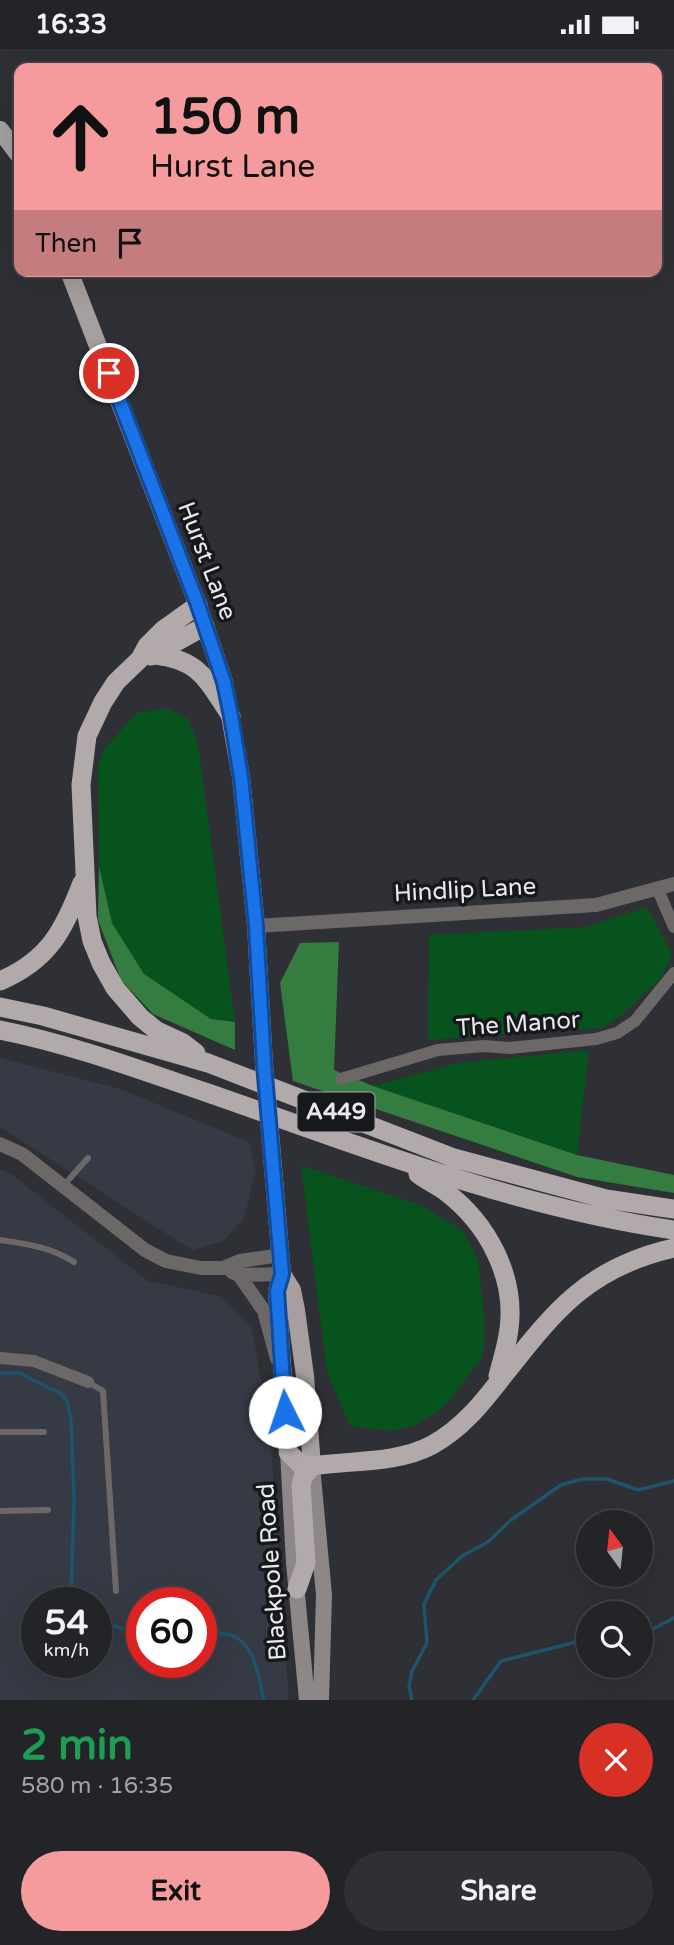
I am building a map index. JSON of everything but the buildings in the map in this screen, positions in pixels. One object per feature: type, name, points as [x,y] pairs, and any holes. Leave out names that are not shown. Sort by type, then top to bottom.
[{"type":"highway","points":[[147,657],[147,646],[163,630],[198,605]]},
{"type":"highway","points":[[205,626],[147,657],[117,682],[103,702],[87,736],[81,785],[84,879],[92,941],[115,988],[140,1017],[157,1031],[183,1043],[208,1063]]},
{"type":"highway","points":[[147,657],[177,659],[197,669],[231,716]]},
{"type":"highway","points":[[0,981],[16,974],[47,952],[69,918],[84,879]]},
{"type":"highway","name":"A449","points":[[0,1007],[43,1016],[208,1063],[454,1158],[606,1199],[674,1209]]},
{"type":"highway","name":"A449","points":[[0,1030],[129,1066],[483,1188],[556,1208],[674,1230]]},
{"type":"highway","points":[[400,1160],[461,1205],[488,1238],[499,1258],[507,1280],[510,1328],[494,1387]]},
{"type":"highway","points":[[288,1452],[300,1464],[312,1467],[390,1458],[431,1445],[464,1423],[547,1319],[589,1283],[615,1267],[674,1248]]},
{"type":"highway","points":[[297,1589],[306,1563],[301,1485],[303,1477],[312,1467]]},
{"type":"main road","points":[[0,130],[14,148]]},
{"type":"main road","name":"Hurst Lane","points":[[71,277],[198,605],[224,682],[241,777],[256,926],[270,1132]]},
{"type":"main road","name":"Blackpole Road","points":[[270,1132],[282,1274],[277,1291],[282,1369],[307,1700]]},
{"type":"main road","name":"Blackpole Road","points":[[282,1274],[292,1290],[305,1376],[324,1595],[321,1700]]},
{"type":"street","name":"Hindlip Lane","points":[[256,926],[596,905],[674,884]]},
{"type":"street","points":[[658,890],[674,927]]},
{"type":"street","name":"The Manor","points":[[341,1079],[438,1050],[559,1043],[596,1039],[617,1033],[635,1021],[674,972]]},
{"type":"street","points":[[0,1144],[22,1154],[155,1257],[178,1265],[223,1268],[239,1275],[282,1274]]},
{"type":"street","points":[[223,1268],[240,1261],[281,1255]]},
{"type":"street","points":[[239,1275],[264,1311],[275,1355],[282,1369]]},
{"type":"street","points":[[0,1358],[34,1361],[88,1382]]},
{"type":"lane","points":[[63,1187],[88,1158]]},
{"type":"lane","points":[[0,1240],[41,1246],[74,1262]]},
{"type":"lane","points":[[88,1382],[103,1391],[116,1591]]},
{"type":"lane","points":[[0,1432],[44,1432]]},
{"type":"lane","points":[[0,1511],[48,1510]]},
{"type":"shaded area","points":[[0,1058],[120,1089],[249,1142],[256,1171],[244,1218],[223,1241],[192,1250],[0,1127]]},
{"type":"shaded area","points":[[0,1169],[11,1174],[148,1281],[219,1296],[252,1329],[270,1433],[289,1700],[0,1700]]},
{"type":"green space","points":[[167,708],[188,719],[198,744],[235,1022],[211,1019],[144,974],[112,923],[99,866],[98,766],[104,749],[137,713]]},
{"type":"green space","points":[[99,866],[112,923],[144,974],[211,1019],[235,1022],[235,1050],[153,1014],[121,980],[98,920]]},
{"type":"green space","points":[[647,907],[672,954],[661,978],[622,1015],[602,1028],[428,1040],[429,935],[586,927]]},
{"type":"green space","points":[[339,942],[334,1070],[373,1086],[577,1155],[674,1175],[674,1193],[577,1177],[293,1081],[280,983],[300,943]]},
{"type":"green space","points":[[589,1050],[577,1155],[373,1086],[458,1063]]},
{"type":"green space","points":[[301,1165],[423,1206],[463,1231],[478,1259],[485,1325],[483,1356],[445,1406],[414,1426],[389,1431],[350,1426],[327,1372]]},
{"type":"waterway","points":[[0,1373],[19,1373],[60,1393],[67,1401],[71,1420],[74,1499],[71,1587]]},
{"type":"waterway","points":[[412,1700],[409,1686],[412,1671],[427,1643],[424,1604],[436,1580],[462,1556],[488,1542],[511,1520],[561,1485],[582,1479],[607,1479],[638,1490],[674,1481]]},
{"type":"waterway","points":[[653,1629],[674,1618]]},
{"type":"waterway","points":[[112,1625],[126,1630]]},
{"type":"waterway","points":[[217,1634],[234,1636],[247,1648],[255,1664],[264,1700]]},
{"type":"waterway","points":[[473,1700],[501,1661],[576,1642]]},
{"type":"route","points":[[109,373],[213,646],[231,716],[241,777],[256,926],[264,1064],[282,1274],[277,1291],[285,1412]]}]
